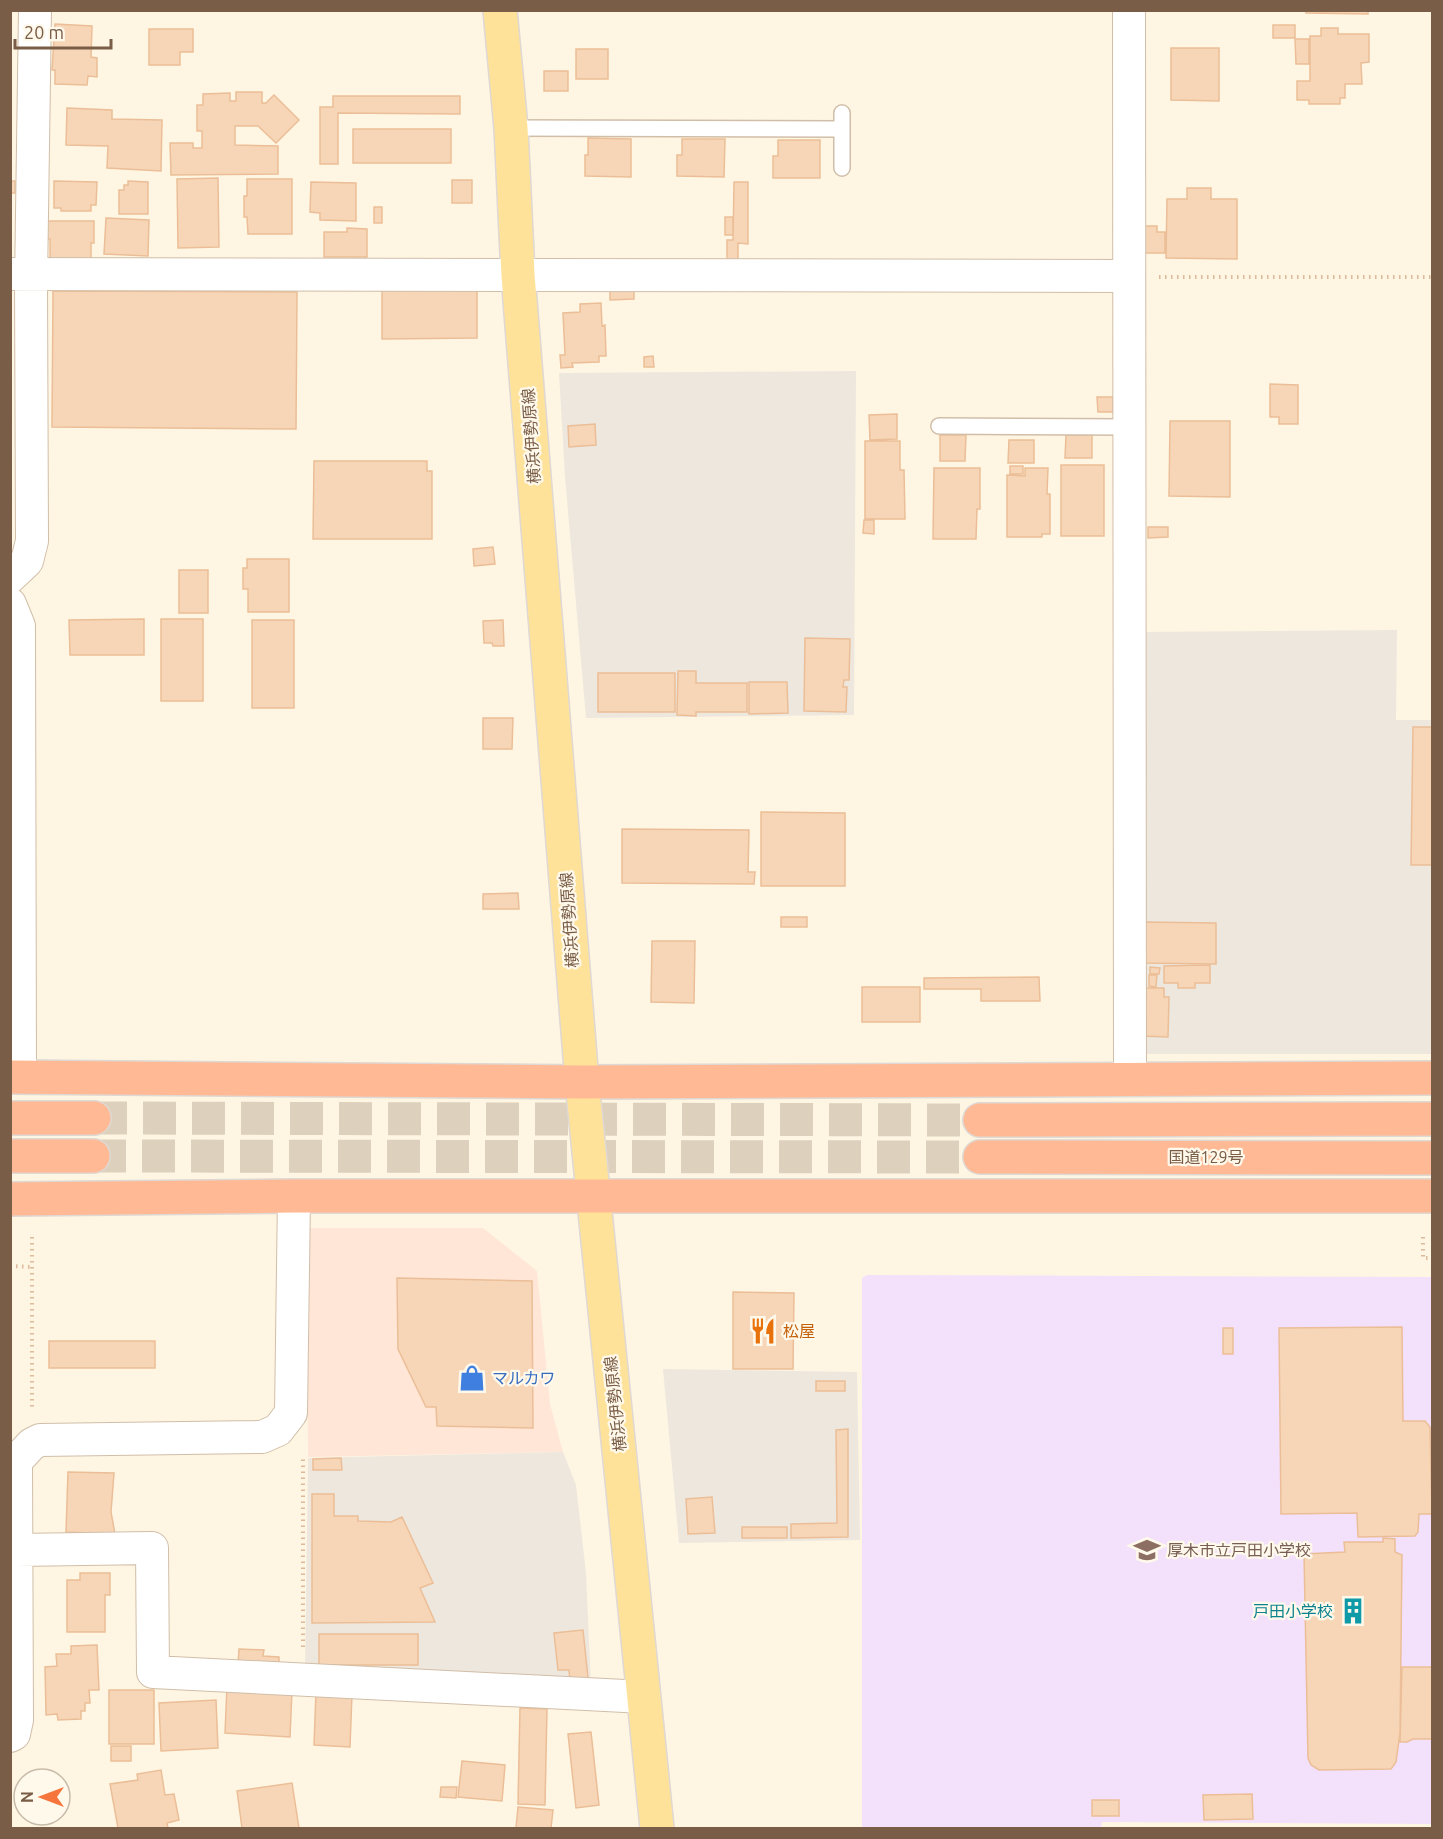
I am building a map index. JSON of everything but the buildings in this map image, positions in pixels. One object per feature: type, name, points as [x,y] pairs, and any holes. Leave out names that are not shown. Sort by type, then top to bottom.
[{"type":"highway","points":[[15,1077],[582,1082],[1432,1078]]},
{"type":"highway","points":[[10,1118],[94,1118]]},
{"type":"highway","points":[[980,1120],[1432,1119]]},
{"type":"highway","points":[[10,1156],[93,1156]]},
{"type":"highway","name":"国道129号","points":[[980,1156],[1432,1158]]},
{"type":"highway","points":[[14,1199],[294,1196],[1432,1196]]},
{"type":"main road","name":"横浜伊勢原線","points":[[500,10],[511,128],[518,275],[582,1082],[657,1828]]},
{"type":"street","points":[[22,274],[35,10]]},
{"type":"street","points":[[1129,10],[1130,1079]]},
{"type":"street","points":[[22,274],[1129,276]]},
{"type":"street","points":[[10,577],[27,561],[32,541],[31,282],[22,274]]},
{"type":"street","points":[[10,604],[15,610],[19,626],[15,1077]]},
{"type":"street","points":[[10,1736],[14,1734],[17,1720],[16,1461],[32,1444],[40,1440],[262,1437],[278,1430],[291,1413],[294,1196]]},
{"type":"street","points":[[16,1550],[152,1548],[153,1672],[644,1697]]},
{"type":"lane","points":[[842,113],[842,168]]},
{"type":"lane","points":[[511,128],[842,129]]},
{"type":"lane","points":[[939,426],[1130,427]]},
{"type":"path","points":[[1129,276],[1432,277]]},
{"type":"path","points":[[32,1237],[32,1444]]},
{"type":"path","points":[[1423,1237],[1423,1257],[1432,1257]]},
{"type":"path","points":[[10,1266],[32,1267]]},
{"type":"path","points":[[302,1680],[303,1459]]},
{"type":"shaded area","points":[[856,371],[854,715],[586,718],[565,477],[559,373]]},
{"type":"shaded area","points":[[1397,630],[1396,720],[1432,720],[1432,1054],[1147,1054],[1137,1044],[1138,632]]},
{"type":"shaded area","points":[[306,1228],[483,1228],[537,1271],[550,1404],[563,1452],[308,1457]]},
{"type":"shaded area","name":"厚木市立戸田小学校","points":[[867,1275],[1432,1277],[1432,1824],[1102,1822],[1101,1828],[862,1828],[862,1278]]},
{"type":"shaded area","points":[[663,1369],[857,1372],[860,1540],[679,1543]]},
{"type":"shaded area","points":[[563,1452],[576,1485],[586,1573],[591,1686],[305,1671],[308,1458]]},
{"type":"tunnel","points":[[94,1118],[980,1120]]},
{"type":"tunnel","points":[[93,1156],[980,1157]]},
{"type":"place","name":"松屋","points":[[763,1331]]},
{"type":"place","name":"マルカワ","points":[[472,1378]]},
{"type":"place","name":"厚木市立戸田小学校","points":[[1147,1550]]},
{"type":"place","name":"戸田小学校","points":[[1353,1611]]}]
